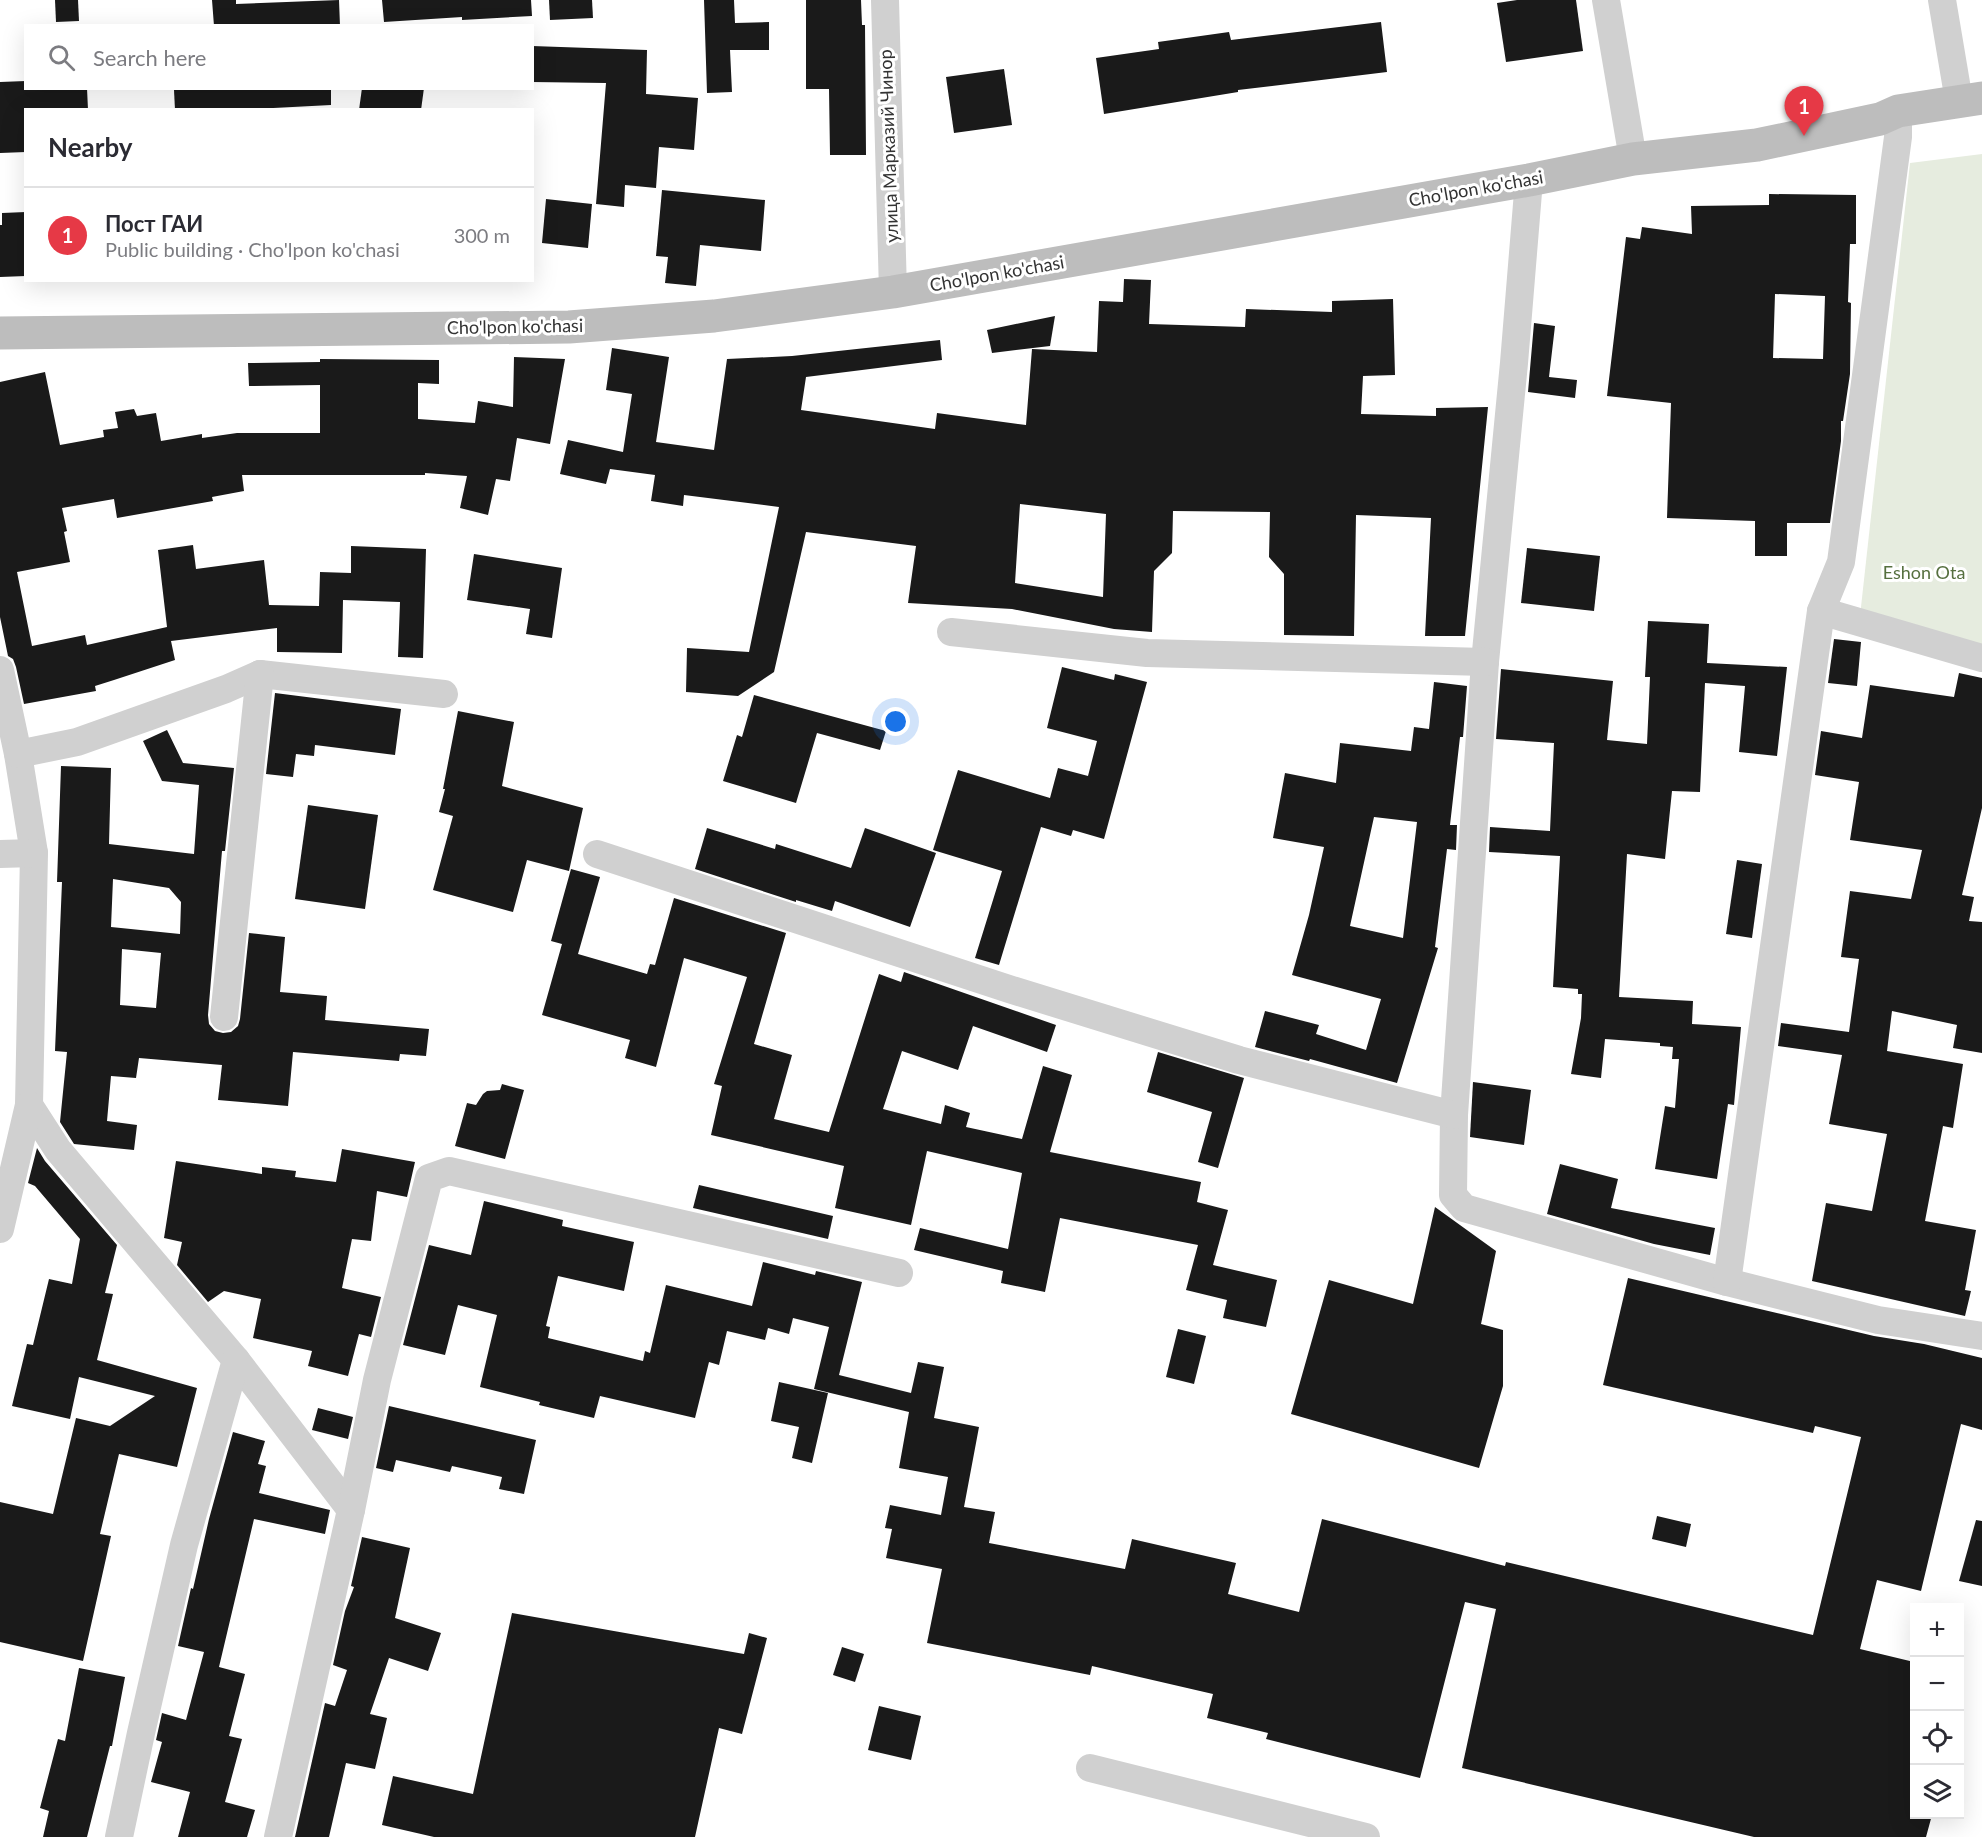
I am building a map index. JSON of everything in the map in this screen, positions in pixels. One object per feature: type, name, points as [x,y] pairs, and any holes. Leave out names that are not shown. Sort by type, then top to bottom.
[{"type":"main road","name":"Cho'lpon ko'chasi","points":[[0,333],[569,327],[714,316],[893,292],[1529,180],[1633,159],[1757,145],[1880,119],[1898,111],[1970,100]]},
{"type":"street","name":"улица Марказий Чинор","points":[[885,0],[893,292]]},
{"type":"street","points":[[1606,0],[1633,159]]},
{"type":"street","points":[[1942,0],[1970,100]]},
{"type":"street","points":[[1727,1282],[1821,611],[1841,562],[1898,137],[1898,111]]},
{"type":"street","points":[[1529,180],[1485,662],[1454,1115],[1453,1196],[1464,1208],[1727,1282],[1878,1320],[1982,1336]]},
{"type":"street","points":[[1821,611],[1982,658]]},
{"type":"street","points":[[951,632],[1148,653],[1485,662]]},
{"type":"street","points":[[0,670],[18,754],[34,853],[29,1105],[0,1229]]},
{"type":"street","points":[[18,754],[77,742],[226,689],[260,674],[444,694]]},
{"type":"street","points":[[224,1017],[260,674]]},
{"type":"street","points":[[0,854],[34,853]]},
{"type":"street","points":[[597,855],[1009,989],[1239,1060],[1454,1115]]},
{"type":"street","points":[[29,1105],[58,1150],[236,1360],[351,1510]]},
{"type":"street","points":[[278,1837],[351,1510],[377,1380],[429,1178],[449,1171],[899,1273]]},
{"type":"street","points":[[119,1837],[184,1545],[236,1360]]},
{"type":"street","points":[[1090,1768],[1366,1837]]},
{"type":"green space","name":"Eshon Ota","points":[[1982,154],[1982,654],[1860,616],[1910,163]]},
{"type":"building","points":[[55,0],[78,0],[79,21],[56,22]]},
{"type":"building","points":[[212,0],[236,0],[236,4],[339,0],[340,24],[214,24]]},
{"type":"building","points":[[382,0],[531,0],[532,16],[462,20],[462,17],[384,22]]},
{"type":"building","points":[[549,0],[592,0],[593,18],[550,20]]},
{"type":"building","points":[[704,0],[734,0],[735,23],[769,22],[769,50],[730,50],[732,92],[707,93]]},
{"type":"building","points":[[806,0],[861,0],[862,25],[865,25],[866,155],[830,155],[829,89],[806,89]]},
{"type":"building","points":[[1517,0],[1576,0],[1583,51],[1506,62],[1497,3]]},
{"type":"building","points":[[1381,22],[1387,72],[1238,90],[1238,92],[1104,114],[1096,58],[1159,49],[1158,42],[1229,32],[1231,40]]},
{"type":"building","points":[[534,46],[647,50],[646,94],[698,98],[694,150],[659,147],[656,188],[625,185],[624,207],[596,204],[606,83],[534,82]]},
{"type":"building","points":[[1004,69],[1012,125],[954,133],[946,77]]},
{"type":"building","points":[[24,81],[24,90],[87,90],[88,108],[24,108],[24,152],[0,153],[0,82]]},
{"type":"building","points":[[174,90],[331,90],[331,105],[273,108],[175,108]]},
{"type":"building","points":[[362,90],[424,90],[421,108],[359,108]]},
{"type":"building","points":[[662,190],[765,200],[761,251],[700,245],[696,286],[665,283],[668,257],[656,256]]},
{"type":"building","points":[[1769,194],[1856,195],[1856,244],[1850,244],[1848,302],[1851,303],[1850,374],[1843,421],[1841,421],[1841,441],[1830,523],[1787,523],[1787,556],[1755,556],[1755,521],[1667,518],[1671,403],[1607,396],[1626,237],[1640,239],[1642,227],[1692,234],[1691,206],[1769,205]],"holes":[[[1775,294],[1825,296],[1823,359],[1773,358]]]},
{"type":"building","points":[[546,199],[592,204],[588,248],[542,243]]},
{"type":"building","points":[[24,212],[24,276],[0,277],[2,213]]},
{"type":"building","points":[[1124,279],[1151,280],[1149,324],[1245,327],[1246,309],[1332,312],[1332,301],[1393,299],[1395,375],[1363,376],[1361,414],[1436,416],[1436,408],[1488,407],[1465,636],[1425,636],[1431,518],[1356,515],[1354,636],[1284,635],[1284,574],[1269,557],[1270,512],[1173,511],[1172,553],[1154,571],[1152,632],[1114,629],[1012,609],[908,603],[916,546],[806,532],[774,672],[738,696],[686,692],[687,648],[749,652],[779,507],[684,495],[683,506],[651,501],[655,475],[610,469],[606,484],[560,474],[568,440],[623,452],[632,394],[606,390],[612,348],[669,357],[656,442],[714,450],[727,359],[792,356],[940,340],[942,360],[806,377],[801,410],[935,429],[937,413],[1026,425],[1032,349],[1097,352],[1099,301],[1123,302]],"holes":[[[1020,504],[1106,514],[1103,597],[1015,583]]]},
{"type":"building","points":[[1055,316],[1050,346],[992,353],[987,330]]},
{"type":"building","points":[[1534,323],[1555,326],[1549,377],[1577,380],[1575,398],[1528,392]]},
{"type":"building","points":[[514,357],[565,359],[550,444],[517,438],[510,481],[496,479],[488,515],[460,508],[467,476],[425,473],[425,475],[242,475],[244,491],[212,497],[213,501],[117,518],[114,499],[62,508],[70,562],[17,572],[32,646],[85,635],[87,645],[167,627],[158,550],[193,545],[196,569],[264,560],[269,605],[319,606],[320,572],[351,573],[351,546],[426,549],[423,658],[398,657],[400,602],[343,600],[342,653],[277,652],[277,628],[171,641],[175,660],[95,686],[96,691],[24,704],[16,667],[13,659],[8,656],[0,617],[0,382],[45,372],[60,445],[104,437],[103,430],[118,428],[115,412],[134,409],[137,416],[156,413],[161,441],[202,434],[202,438],[237,433],[320,433],[320,385],[249,386],[248,363],[320,362],[320,359],[439,360],[439,384],[418,383],[418,419],[475,423],[478,401],[513,407]]},
{"type":"building","points":[[1527,548],[1600,556],[1594,611],[1521,603]]},
{"type":"building","points":[[474,554],[562,568],[552,638],[526,634],[530,609],[467,600]]},
{"type":"building","points":[[1648,621],[1709,624],[1707,663],[1787,667],[1777,756],[1739,752],[1745,686],[1705,683],[1700,792],[1672,791],[1665,859],[1627,854],[1619,997],[1693,1001],[1692,1024],[1741,1027],[1734,1105],[1728,1104],[1717,1179],[1655,1169],[1665,1106],[1675,1108],[1679,1059],[1672,1059],[1673,1047],[1660,1046],[1660,1043],[1605,1039],[1601,1078],[1571,1074],[1581,1018],[1582,994],[1578,994],[1578,989],[1553,987],[1560,856],[1489,852],[1490,827],[1550,831],[1554,743],[1496,739],[1501,669],[1613,681],[1607,740],[1647,744],[1650,677],[1645,677]]},
{"type":"building","points":[[1834,639],[1861,642],[1857,686],[1828,683]]},
{"type":"building","points":[[1062,667],[1114,680],[1115,674],[1147,682],[1104,839],[1073,830],[1071,836],[1041,827],[999,965],[975,958],[1002,871],[933,850],[958,770],[1050,798],[1058,768],[1088,776],[1097,741],[1047,728]]},
{"type":"building","points":[[1959,673],[1982,678],[1982,808],[1962,895],[1974,897],[1969,921],[1982,922],[1982,1053],[1953,1048],[1957,1025],[1892,1011],[1887,1051],[1963,1064],[1953,1128],[1943,1126],[1925,1221],[1976,1230],[1965,1290],[1971,1291],[1965,1316],[1812,1281],[1826,1203],[1872,1211],[1887,1134],[1829,1124],[1842,1055],[1778,1046],[1781,1023],[1849,1032],[1859,959],[1841,957],[1850,891],[1911,899],[1922,850],[1850,840],[1859,782],[1815,775],[1821,731],[1862,738],[1870,685],[1954,697]]},
{"type":"building","points":[[1434,682],[1467,686],[1463,737],[1460,737],[1450,825],[1457,825],[1456,850],[1447,849],[1435,947],[1438,948],[1397,1083],[1310,1059],[1309,1061],[1255,1047],[1265,1011],[1319,1025],[1316,1034],[1366,1050],[1381,999],[1292,975],[1309,915],[1324,847],[1273,838],[1285,773],[1336,783],[1340,743],[1411,751],[1414,727],[1429,729]],"holes":[[[1374,817],[1417,822],[1403,938],[1350,926]]]},
{"type":"building","points":[[275,693],[401,709],[395,755],[315,745],[314,756],[296,754],[293,777],[266,774]]},
{"type":"building","points":[[754,695],[886,731],[880,750],[817,733],[796,803],[723,781],[737,735],[742,737]]},
{"type":"building","points":[[458,711],[514,722],[502,786],[583,808],[569,871],[527,860],[513,912],[433,890],[453,816],[439,812]]},
{"type":"building","points":[[167,730],[183,763],[234,768],[225,851],[222,851],[208,1015],[209,1024],[215,1031],[231,1032],[238,1026],[249,933],[285,937],[280,992],[327,996],[325,1020],[429,1029],[426,1056],[400,1054],[399,1061],[293,1052],[288,1106],[218,1100],[222,1065],[139,1058],[136,1078],[111,1076],[107,1121],[137,1125],[134,1150],[74,1144],[60,1122],[67,1052],[55,1051],[62,882],[57,882],[61,766],[111,768],[109,844],[194,854],[199,785],[162,781],[143,741]],"holes":[[[113,879],[169,888],[181,902],[180,934],[111,927]],[[122,949],[161,953],[156,1008],[120,1005]]]},
{"type":"building","points":[[308,805],[378,815],[365,909],[295,899]]},
{"type":"building","points":[[707,828],[775,849],[776,844],[851,868],[865,828],[936,853],[910,927],[835,901],[832,911],[796,900],[796,902],[695,869]]},
{"type":"building","points":[[1737,860],[1762,864],[1752,938],[1726,934]]},
{"type":"building","points":[[571,869],[600,877],[578,954],[647,974],[650,964],[655,965],[674,898],[786,933],[754,1044],[792,1055],[774,1119],[829,1132],[879,974],[901,982],[904,972],[1056,1025],[1047,1052],[973,1026],[958,1070],[902,1051],[883,1109],[941,1124],[945,1105],[970,1113],[966,1127],[1022,1139],[1043,1066],[1072,1075],[1050,1152],[1201,1182],[1197,1202],[1228,1210],[1213,1265],[1277,1280],[1266,1327],[1223,1318],[1227,1300],[1186,1290],[1198,1245],[1060,1218],[1045,1292],[1001,1283],[1003,1271],[914,1250],[920,1228],[1008,1249],[1022,1173],[927,1151],[911,1225],[835,1208],[844,1166],[711,1135],[722,1086],[714,1084],[747,977],[684,958],[656,1067],[625,1058],[630,1040],[542,1015],[562,944],[551,941]]},
{"type":"building","points":[[1158,1052],[1244,1078],[1218,1168],[1198,1162],[1212,1112],[1147,1092]]},
{"type":"building","points":[[1473,1082],[1531,1090],[1524,1145],[1470,1137]]},
{"type":"building","points":[[502,1084],[524,1090],[505,1159],[455,1146],[467,1103],[476,1105],[483,1094],[487,1091],[500,1090]]},
{"type":"building","points":[[37,1148],[45,1161],[117,1245],[105,1293],[113,1294],[97,1360],[197,1388],[177,1467],[119,1454],[100,1534],[111,1536],[83,1661],[0,1642],[0,1502],[53,1514],[76,1418],[110,1426],[155,1396],[79,1377],[70,1419],[12,1406],[27,1344],[33,1345],[49,1279],[72,1284],[80,1239],[35,1186],[28,1183]]},
{"type":"building","points":[[342,1149],[415,1162],[407,1197],[377,1191],[371,1241],[352,1239],[342,1288],[381,1297],[371,1337],[359,1334],[348,1376],[308,1366],[312,1351],[253,1338],[261,1299],[224,1291],[208,1302],[177,1265],[182,1242],[164,1238],[176,1161],[262,1174],[262,1167],[296,1171],[295,1177],[336,1182]]},
{"type":"building","points":[[1560,1164],[1618,1179],[1611,1208],[1715,1228],[1710,1255],[1654,1244],[1547,1214]]},
{"type":"building","points":[[699,1185],[833,1216],[828,1239],[693,1208]]},
{"type":"building","points":[[484,1201],[563,1220],[562,1226],[634,1242],[624,1291],[558,1276],[546,1326],[550,1327],[548,1338],[643,1361],[645,1351],[650,1353],[666,1285],[752,1306],[763,1262],[815,1275],[816,1271],[862,1282],[839,1375],[911,1393],[918,1362],[944,1367],[934,1418],[979,1427],[964,1507],[995,1512],[989,1543],[1125,1569],[1132,1539],[1236,1563],[1228,1594],[1299,1612],[1322,1519],[1505,1566],[1506,1562],[1813,1635],[1861,1437],[1815,1426],[1813,1433],[1603,1385],[1628,1278],[1874,1336],[1924,1344],[1982,1358],[1982,1430],[1961,1424],[1921,1591],[1877,1580],[1860,1649],[1910,1661],[1910,1819],[1931,1819],[1926,1837],[1754,1837],[1462,1768],[1496,1609],[1465,1602],[1420,1778],[1266,1739],[1268,1733],[1207,1718],[1213,1694],[1092,1666],[1090,1675],[927,1643],[942,1569],[886,1558],[892,1529],[885,1528],[890,1505],[941,1515],[948,1477],[899,1468],[909,1412],[814,1389],[829,1327],[793,1318],[789,1334],[768,1328],[765,1340],[727,1331],[719,1365],[709,1362],[695,1418],[600,1396],[594,1418],[539,1405],[540,1402],[480,1387],[497,1315],[458,1305],[445,1355],[403,1345],[429,1245],[471,1255]]},
{"type":"building","points":[[1435,1207],[1496,1251],[1481,1324],[1503,1330],[1503,1386],[1479,1468],[1291,1414],[1329,1280],[1413,1304]]},
{"type":"building","points":[[1178,1329],[1206,1336],[1194,1384],[1166,1377]]},
{"type":"building","points":[[779,1382],[828,1393],[812,1463],[792,1458],[799,1427],[771,1421]]},
{"type":"building","points":[[389,1406],[536,1440],[524,1494],[499,1489],[502,1477],[452,1466],[450,1472],[396,1460],[393,1472],[376,1468]]},
{"type":"building","points":[[318,1408],[353,1417],[348,1439],[312,1430]]},
{"type":"building","points":[[233,1432],[265,1441],[258,1464],[266,1466],[259,1493],[330,1510],[325,1534],[254,1519],[219,1667],[245,1674],[229,1736],[242,1739],[225,1802],[255,1810],[247,1837],[178,1837],[190,1792],[151,1782],[162,1742],[156,1740],[162,1713],[186,1720],[204,1652],[178,1646],[191,1588],[193,1589]]},
{"type":"building","points":[[1657,1516],[1691,1524],[1686,1547],[1652,1539]]},
{"type":"building","points":[[1976,1520],[1982,1521],[1982,1586],[1959,1581]]},
{"type":"building","points":[[362,1537],[410,1548],[395,1618],[441,1633],[428,1671],[389,1658],[370,1714],[387,1718],[375,1769],[346,1763],[329,1837],[295,1837],[325,1703],[335,1706],[347,1670],[333,1665],[345,1611],[354,1587],[351,1586]]},
{"type":"building","points":[[512,1613],[744,1654],[749,1633],[767,1638],[742,1734],[719,1728],[695,1837],[434,1837],[382,1825],[393,1776],[473,1794]]},
{"type":"building","points":[[842,1647],[864,1654],[855,1682],[833,1675]]},
{"type":"building","points":[[79,1668],[125,1677],[112,1746],[110,1746],[87,1837],[43,1837],[49,1811],[40,1808],[58,1739],[65,1741]]},
{"type":"building","points":[[879,1706],[921,1716],[911,1760],[868,1750]]},
{"type":"place","name":"Пост ГАИ","points":[[1804,136]]}]
